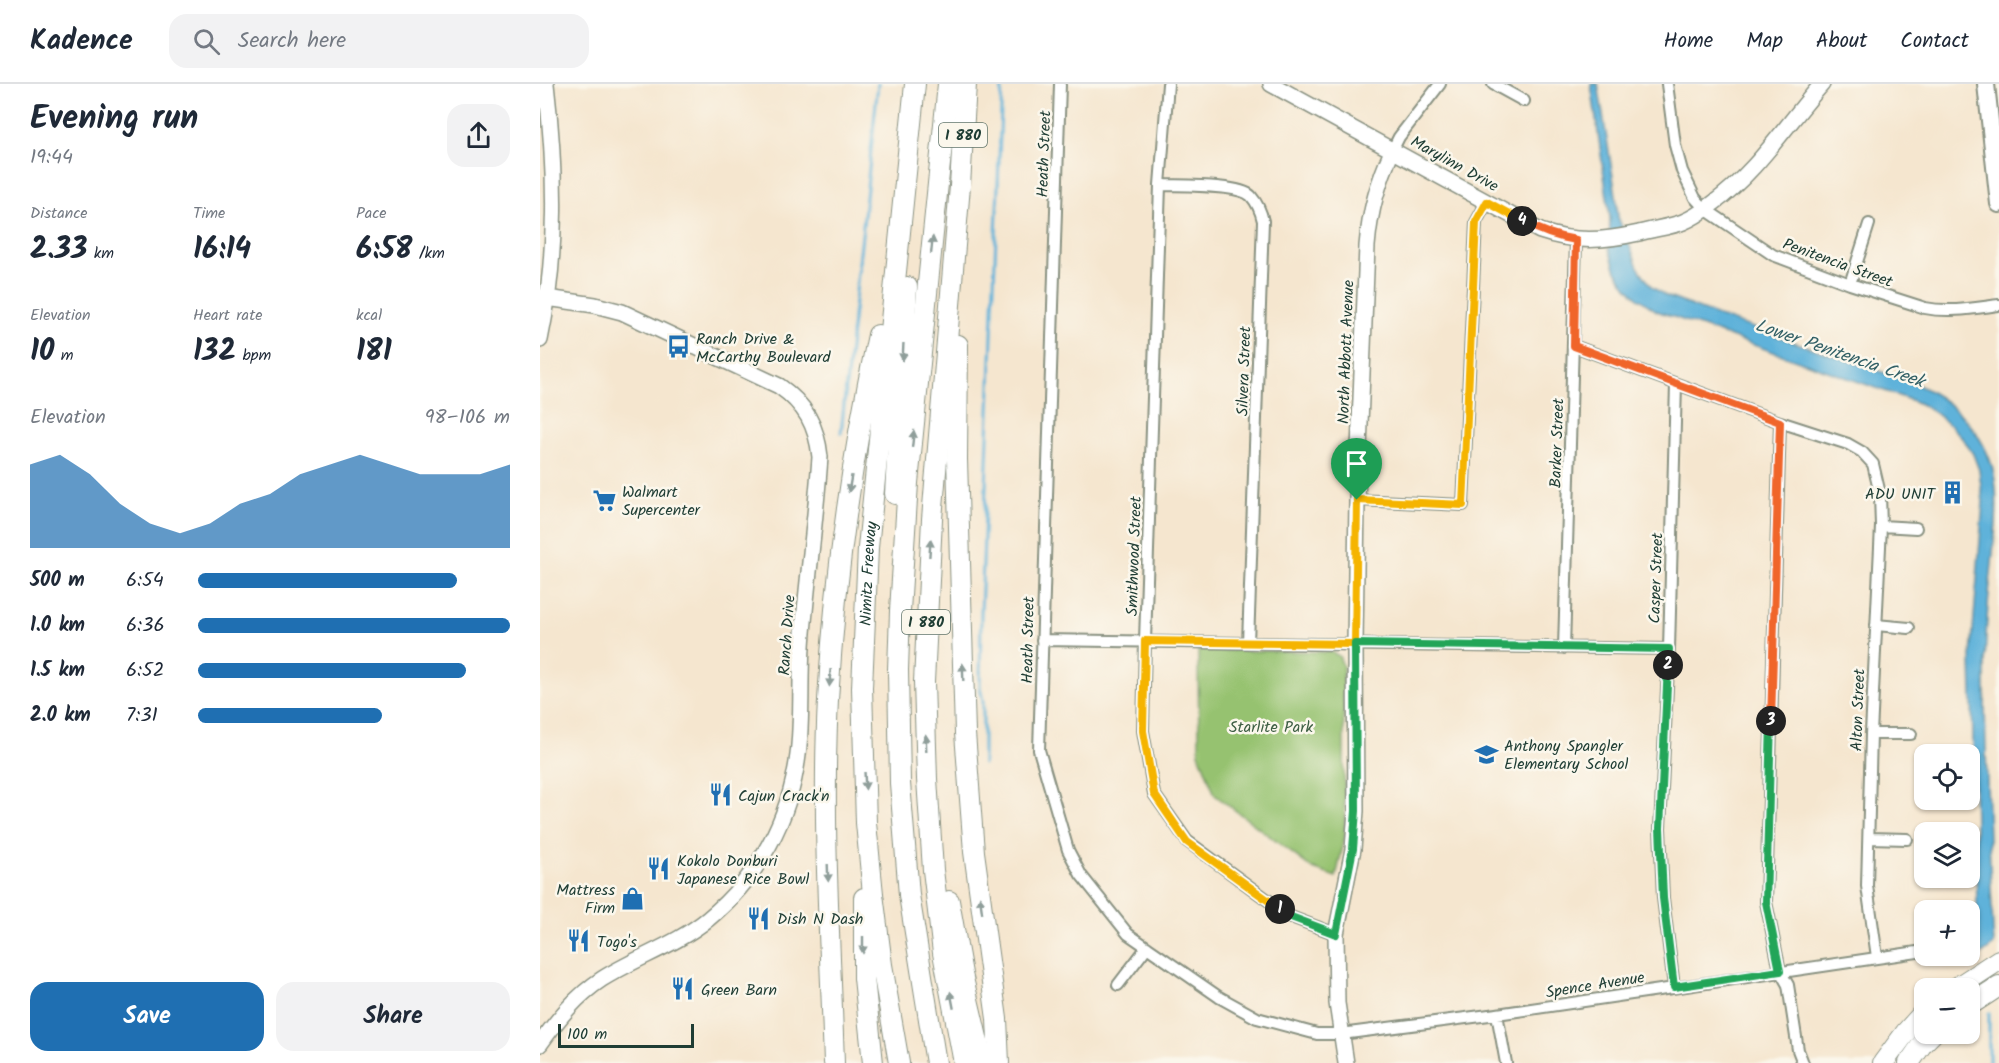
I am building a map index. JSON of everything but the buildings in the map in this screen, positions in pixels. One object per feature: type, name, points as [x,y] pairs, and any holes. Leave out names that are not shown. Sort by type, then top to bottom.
[{"type":"highway","name":"Nimitz Freeway","points":[[899,1063],[882,965],[866,823],[862,688],[863,618],[868,548],[915,84]]},
{"type":"highway","points":[[922,84],[907,283],[889,611],[887,728],[898,896],[924,1020],[936,1063]]},
{"type":"highway","points":[[925,1063],[924,1020],[904,835],[898,727],[898,670],[908,483],[948,84]]},
{"type":"highway","name":"I 880","points":[[964,1063],[942,943],[933,870],[924,682],[927,590],[960,186],[966,84]]},
{"type":"highway","points":[[960,186],[957,459],[965,734],[974,852],[997,1019],[999,1063]]},
{"type":"highway","points":[[834,1063],[826,827],[830,669],[848,496],[872,366],[899,242]]},
{"type":"highway","points":[[927,779],[962,974],[983,1063]]},
{"type":"highway","points":[[866,823],[863,948],[873,1063]]},
{"type":"highway","points":[[1971,978],[1999,960]]},
{"type":"highway","points":[[1980,998],[1999,986]]},
{"type":"highway","points":[[1980,1003],[1999,1006]]},
{"type":"highway","points":[[1882,1063],[1914,1023]]},
{"type":"highway","points":[[1908,1063],[1922,1044]]},
{"type":"main road","points":[[1986,84],[1999,201]]},
{"type":"street","points":[[540,340],[544,298],[552,263],[555,190],[546,84]]},
{"type":"street","name":"Heath Street","points":[[1060,84],[1040,750],[1068,850],[1081,875],[1128,934],[1219,997],[1257,1018],[1317,1034],[1341,1034]]},
{"type":"street","name":"Smithwood Street","points":[[1168,84],[1160,185],[1143,731],[1154,794],[1187,842],[1291,917],[1336,934]]},
{"type":"street","name":"Marylinn Drive","points":[[1271,84],[1540,231],[1576,240],[1628,235],[1684,222],[1705,209],[1730,191],[1822,84]]},
{"type":"street","name":"North Abbott Avenue","points":[[1346,1063],[1337,1003],[1336,934],[1353,849],[1356,811],[1357,500],[1368,230],[1376,192],[1393,149],[1399,137],[1440,84]]},
{"type":"street","points":[[1493,84],[1524,101]]},
{"type":"street","name":"Penitencia Street","points":[[1666,84],[1675,145],[1682,171],[1695,198],[1705,209],[1773,255],[1851,284],[1934,310],[1999,305]]},
{"type":"street","name":"Silvera Street","points":[[1160,185],[1233,188],[1250,194],[1260,208],[1263,221],[1248,643]]},
{"type":"street","points":[[1357,500],[1463,505],[1476,222],[1487,202]]},
{"type":"street","points":[[1851,284],[1869,225]]},
{"type":"street","name":"Barker Street","points":[[1564,648],[1576,240]]},
{"type":"street","name":"Ranch Drive","points":[[540,1044],[566,1010],[589,988],[616,971],[680,939],[708,919],[744,882],[773,837],[789,797],[798,755],[802,633],[820,457],[810,417],[792,394],[779,386],[622,312],[595,305],[544,298]]},
{"type":"street","points":[[1574,346],[1780,422],[1766,902],[1780,971],[1788,985],[1798,1050],[1803,1063]]},
{"type":"street","name":"Casper Street","points":[[1674,987],[1663,898],[1660,828],[1669,649],[1676,384]]},
{"type":"street","name":"Alton Street","points":[[1780,422],[1848,444],[1862,452],[1874,464],[1880,494],[1881,526],[1871,734],[1867,886],[1877,957]]},
{"type":"street","points":[[1881,526],[1916,528]]},
{"type":"street","points":[[1876,625],[1909,628]]},
{"type":"street","points":[[1042,640],[1669,649]]},
{"type":"street","points":[[1871,734],[1911,734]]},
{"type":"street","points":[[1869,838],[1907,839]]},
{"type":"street","points":[[1118,985],[1147,947]]},
{"type":"street","name":"Spence Avenue","points":[[1341,1034],[1497,1014],[1914,952]]},
{"type":"street","points":[[1497,1014],[1506,1063]]},
{"type":"green space","name":"Starlite Park","points":[[1198,650],[1331,652],[1339,656],[1343,666],[1345,837],[1336,877],[1313,869],[1215,795],[1199,753]]},
{"type":"water","points":[[1591,84],[1598,84],[1618,217],[1638,267],[1651,286],[1666,296],[1718,316],[1914,383],[1940,397],[1962,416],[1972,427],[1987,452],[1996,485],[1997,505],[1985,653],[1988,822],[1994,945],[1980,956],[1980,900],[1977,900],[1977,888],[1980,888],[1980,822],[1975,822],[1975,810],[1980,810],[1980,744],[1973,744],[1971,656],[1983,502],[1979,470],[1973,454],[1952,427],[1930,409],[1916,402],[1657,311],[1638,298],[1616,271],[1609,249],[1610,218]]},
{"type":"waterway","points":[[841,433],[878,84]]},
{"type":"waterway","points":[[983,764],[983,701],[980,688],[981,613],[1002,84]]},
{"type":"waterway","name":"Lower Penitencia Creek","points":[[1989,1013],[1989,1063]]},
{"type":"place","name":"Ranch Drive & McCarthy Boulevard","points":[[678,347]]},
{"type":"place","name":"ADU UNIT","points":[[1953,493]]},
{"type":"place","name":"Walmart Supercenter","points":[[604,500]]},
{"type":"place","name":"Anthony Spangler Elementary School","points":[[1486,754]]},
{"type":"place","name":"Cajun Crack'n","points":[[720,795]]},
{"type":"place","name":"Kokolo Donburi Japanese Rice Bowl","points":[[659,869]]},
{"type":"place","name":"Mattress Firm","points":[[633,898]]},
{"type":"place","name":"Dish N Dash","points":[[759,918]]},
{"type":"place","name":"Togo's","points":[[579,941]]},
{"type":"place","name":"Green Barn","points":[[683,989]]},
{"type":"route","points":[[1357,500],[1355,644],[1145,641],[1143,731],[1154,794],[1187,842],[1291,917],[1336,934],[1353,849],[1356,811],[1355,644],[1669,649],[1660,828],[1663,898],[1674,987],[1780,971],[1766,902],[1780,422],[1574,346],[1576,240],[1540,231],[1487,202],[1476,222],[1463,505],[1357,500]]}]
